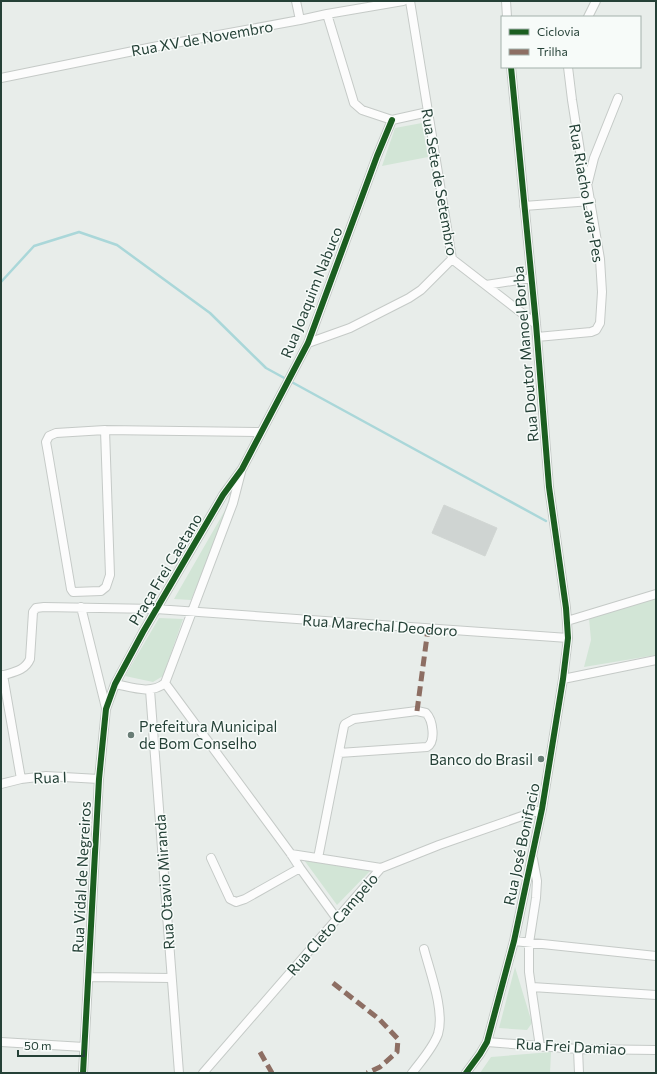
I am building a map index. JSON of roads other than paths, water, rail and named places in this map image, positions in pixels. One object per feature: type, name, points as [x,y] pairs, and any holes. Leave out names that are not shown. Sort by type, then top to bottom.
[{"type":"street","points":[[296,1],[300,20]]},
{"type":"street","name":"Rua XV de Novembro","points":[[1,78],[137,50],[403,1]]},
{"type":"street","name":"Rua Sete de Setembro","points":[[410,1],[452,259],[536,324]]},
{"type":"street","points":[[506,1],[507,16]]},
{"type":"street","points":[[588,16],[596,1]]},
{"type":"street","points":[[327,14],[354,103],[362,110],[392,120],[428,112]]},
{"type":"street","name":"Rua Doutor Manoel Borba","points":[[511,68],[536,324],[549,487],[568,638]]},
{"type":"street","name":"Rua Riacho Lava-Pes","points":[[537,338],[591,332],[599,327],[600,322],[602,292],[600,259],[591,201],[581,157],[568,68]]},
{"type":"street","points":[[587,183],[594,158],[618,98]]},
{"type":"street","name":"Rua Joaquim Nabuco","points":[[242,469],[308,343],[377,156],[392,120]]},
{"type":"street","points":[[524,206],[591,201]]},
{"type":"street","points":[[308,343],[350,328],[409,298],[421,290],[452,259]]},
{"type":"street","points":[[486,285],[531,278]]},
{"type":"street","points":[[104,430],[110,575],[106,587],[101,591],[72,592],[70,589],[47,439],[56,433],[104,430],[261,432]]},
{"type":"street","name":"Praça Frei Caetano","points":[[115,684],[156,609],[223,496],[242,469]]},
{"type":"street","name":"Praça Frei Caetano","points":[[165,683],[233,503],[242,469]]},
{"type":"street","points":[[75,592],[77,606],[106,709]]},
{"type":"street","points":[[567,621],[656,594]]},
{"type":"street","name":"Rua Marechal Deodoro","points":[[2,675],[19,670],[28,664],[30,659],[34,610],[44,606],[156,609],[568,638]]},
{"type":"street","name":"Rua José Bonifacio","points":[[466,1073],[487,1042],[514,941],[542,809],[563,679],[568,638]]},
{"type":"street","points":[[563,679],[656,660]]},
{"type":"street","points":[[2,675],[21,779]]},
{"type":"street","points":[[115,684],[150,690],[158,688],[165,683],[337,919]]},
{"type":"street","name":"Rua Vidal de Negreiros","points":[[83,1073],[99,779],[106,709],[115,684]]},
{"type":"street","name":"Rua Otavio Miranda","points":[[150,690],[179,1073]]},
{"type":"street","points":[[318,858],[344,726],[346,723],[354,719],[417,711],[426,713],[430,718],[432,725],[432,741],[427,747],[339,753]]},
{"type":"street","name":"Rua I","points":[[1,784],[21,779],[46,776],[99,779]]},
{"type":"street","name":"Rua Cleto Campelo","points":[[203,1073],[381,868],[439,845],[542,809]]},
{"type":"street","points":[[291,854],[381,868]]},
{"type":"street","name":"Rua José Bonifacio","points":[[532,855],[537,881],[529,943],[530,972],[540,1047]]},
{"type":"street","points":[[211,858],[230,899],[236,902],[245,900],[300,868]]},
{"type":"street","points":[[514,941],[656,956]]},
{"type":"street","points":[[412,1073],[433,1045],[438,1034],[439,1025],[438,1004],[424,949]]},
{"type":"street","points":[[89,977],[171,978]]},
{"type":"street","points":[[532,987],[656,995]]},
{"type":"street","points":[[1,1042],[84,1047]]},
{"type":"street","name":"Rua Frei Damiao","points":[[487,1042],[578,1049],[656,1050]]},
{"type":"street","points":[[578,1049],[579,1073]]},
{"type":"waterway","points":[[1,282],[34,246],[79,232],[117,245],[210,313],[266,368],[546,521]]},
{"type":"place","name":"Prefeitura Municipal de Bom Conselho","points":[[131,735]]},
{"type":"place","name":"Banco do Brasil","points":[[541,759]]}]
